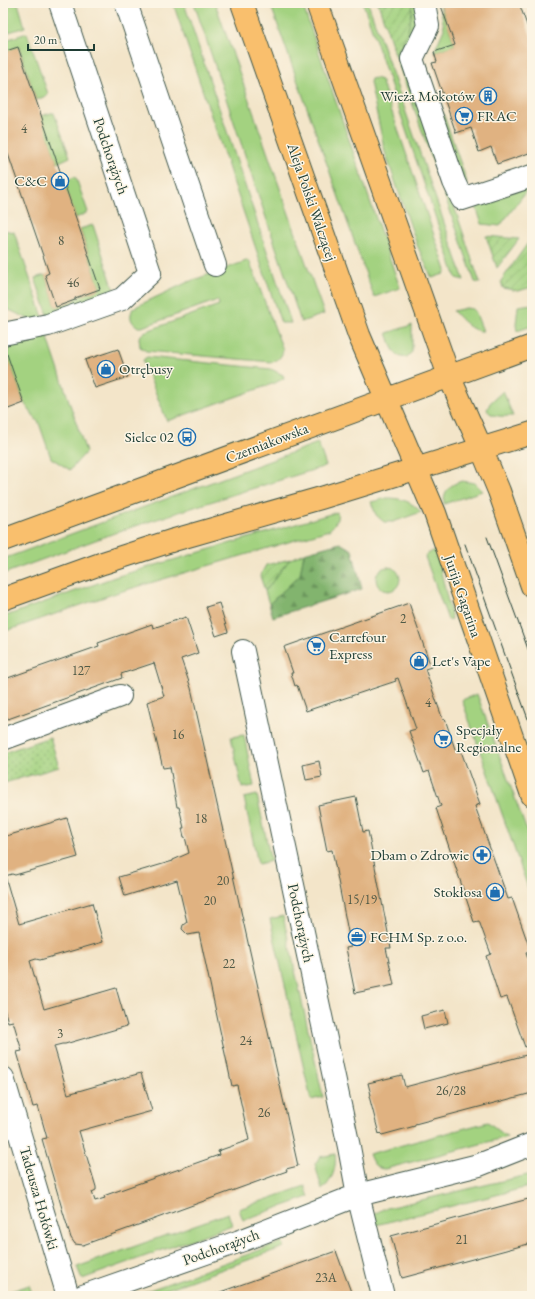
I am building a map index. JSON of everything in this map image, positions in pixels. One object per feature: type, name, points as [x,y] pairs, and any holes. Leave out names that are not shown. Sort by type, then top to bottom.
[{"type":"main road","name":"Aleja Polski Walczącej","points":[[242,3],[347,302],[386,399]]},
{"type":"main road","points":[[317,3],[449,376],[499,491],[532,586]]},
{"type":"main road","name":"Czerniakowska","points":[[3,540],[532,346]]},
{"type":"main road","name":"Jurija Gagarina","points":[[386,399],[417,469],[440,527],[477,640],[532,795]]},
{"type":"main road","points":[[3,599],[103,563],[174,540],[482,450],[532,433]]},
{"type":"street","name":"Podchorążych","points":[[3,334],[48,325],[122,299],[150,273],[60,3]]},
{"type":"street","points":[[126,3],[215,265]]},
{"type":"street","points":[[424,3],[428,26],[412,59],[454,182],[462,199],[532,176]]},
{"type":"street","name":"Podchorążych","points":[[243,651],[358,1195]]},
{"type":"street","points":[[3,739],[120,696]]},
{"type":"street","name":"Tadeusza Hołówki","points":[[3,1078],[68,1296]]},
{"type":"street","points":[[479,1164],[532,1144]]},
{"type":"street","points":[[479,1164],[532,1160]]},
{"type":"street","name":"Podchorążych","points":[[83,1296],[243,1240],[358,1195],[479,1164]]},
{"type":"street","points":[[358,1195],[383,1296]]},
{"type":"green space","points":[[3,3],[18,3],[25,27],[3,34]]},
{"type":"green space","points":[[173,3],[184,3],[291,323],[281,323]]},
{"type":"green space","points":[[194,3],[215,3],[324,314],[301,322]]},
{"type":"green space","points":[[270,3],[302,3],[400,288],[374,297]]},
{"type":"green space","points":[[363,3],[368,3],[464,280],[456,278]]},
{"type":"green space","points":[[378,3],[413,3],[408,30],[403,43],[395,54]]},
{"type":"green space","points":[[413,3],[418,3],[420,16],[409,52],[438,115],[443,113],[467,182],[451,197],[480,283],[475,282],[395,54],[403,43],[408,30]]},
{"type":"green space","points":[[440,3],[455,45],[434,52],[444,29]]},
{"type":"green space","points":[[27,33],[48,94],[36,100],[19,47],[3,52],[3,41]]},
{"type":"green space","points":[[375,78],[381,80],[446,270],[444,274],[432,278],[417,245],[385,152],[370,82],[371,79]]},
{"type":"green space","points":[[54,113],[70,157],[57,163],[41,116]]},
{"type":"green space","points":[[74,177],[76,178],[88,212],[76,218],[63,182]]},
{"type":"green space","points":[[530,186],[500,226],[482,224],[475,204]]},
{"type":"green space","points":[[93,225],[115,293],[49,318],[35,278],[45,275],[56,307],[100,289],[80,229]]},
{"type":"green space","points":[[3,230],[14,232],[45,323],[39,324],[3,307]]},
{"type":"green space","points":[[486,236],[519,239],[497,268]]},
{"type":"green space","points":[[530,240],[532,241],[532,287],[518,291],[503,288],[501,281]]},
{"type":"green space","points":[[249,260],[283,350],[278,359],[272,362],[146,351],[140,347],[139,337],[144,332],[219,305],[218,300],[142,327],[138,327],[132,321],[131,314],[133,308],[188,282]]},
{"type":"green space","points":[[532,304],[532,326],[517,331],[516,325],[518,306]]},
{"type":"green space","points":[[466,308],[473,309],[475,311],[483,331],[470,327],[453,311]]},
{"type":"green space","points":[[412,325],[412,352],[407,357],[399,356],[393,350],[387,333]]},
{"type":"green space","points":[[47,335],[86,452],[70,470],[51,458],[39,423],[24,403],[7,354],[11,341]]},
{"type":"green space","points":[[147,357],[271,369],[283,375],[284,378],[275,383],[167,421],[143,361]]},
{"type":"green space","points":[[503,391],[513,416],[495,415],[489,413],[487,410],[490,403]]},
{"type":"green space","points":[[318,443],[326,466],[120,531],[3,574],[3,559]]},
{"type":"green space","points":[[462,481],[475,483],[482,491],[444,504],[445,495],[448,489],[454,484]]},
{"type":"green space","points":[[387,498],[406,501],[421,512],[393,522],[384,522],[376,515],[371,502]]},
{"type":"green space","points":[[337,512],[336,522],[329,530],[116,593],[3,632],[3,617],[115,577]]},
{"type":"green space","points":[[340,543],[352,550],[362,589],[273,617],[269,604],[300,575],[304,553]]},
{"type":"green space","points":[[436,550],[452,619],[448,620],[425,557],[428,553]]},
{"type":"green space","points":[[304,553],[300,575],[269,604],[265,591],[290,559]]},
{"type":"green space","points":[[290,559],[265,591],[260,576],[266,565]]},
{"type":"green space","points":[[388,567],[397,570],[400,579],[397,588],[388,591],[379,588],[376,579],[379,570]]},
{"type":"green space","points":[[477,694],[532,845],[532,899],[462,700]]},
{"type":"green space","points":[[244,735],[254,786],[242,788],[231,737]]},
{"type":"green space","points":[[50,737],[59,767],[4,783],[3,753]]},
{"type":"green space","points":[[257,795],[271,861],[258,864],[244,798]]},
{"type":"green space","points":[[283,916],[323,1097],[311,1100],[270,919]]},
{"type":"green space","points":[[488,1122],[507,1137],[385,1169],[376,1166],[369,1154]]},
{"type":"green space","points":[[335,1154],[333,1174],[329,1183],[322,1190],[315,1164],[320,1157]]},
{"type":"green space","points":[[532,1174],[532,1186],[372,1226],[373,1215],[383,1209]]},
{"type":"green space","points":[[305,1186],[309,1197],[243,1220],[239,1209]]},
{"type":"green space","points":[[228,1213],[232,1225],[82,1279],[77,1267]]},
{"type":"green space","points":[[282,1242],[284,1247],[148,1296],[133,1296]]},
{"type":"green space","points":[[29,1285],[33,1296],[3,1296],[3,1294]]},
{"type":"building","name":"Wieża Mokotów","points":[[440,3],[519,3],[532,39],[532,152],[497,164],[491,147],[479,152],[471,128],[456,133],[432,63],[437,62],[434,52],[455,45]]},
{"type":"building","points":[[18,47],[100,289],[56,307],[45,275],[49,273],[8,154],[6,154],[3,147],[3,52]]},
{"type":"building","name":"Otrębusy","points":[[118,349],[128,377],[95,388],[85,360]]},
{"type":"building","points":[[7,354],[24,403],[3,411],[3,355]]},
{"type":"building","points":[[219,603],[228,632],[216,636],[206,607]]},
{"type":"building","points":[[409,603],[431,667],[425,669],[443,720],[445,719],[456,752],[461,751],[480,804],[475,806],[508,899],[512,898],[531,952],[526,953],[532,971],[532,1093],[415,1124],[415,1126],[382,1135],[380,1133],[379,1134],[369,1096],[371,1095],[368,1083],[402,1075],[405,1087],[530,1054],[527,1046],[525,1047],[507,997],[500,999],[486,956],[491,954],[479,921],[474,922],[436,808],[441,806],[429,771],[424,773],[409,731],[416,729],[398,678],[395,679],[396,681],[306,711],[297,685],[295,686],[291,673],[293,673],[284,647]]},
{"type":"building","points":[[186,617],[198,653],[181,659],[191,688],[298,1166],[286,1169],[287,1171],[83,1245],[75,1244],[71,1238],[42,1139],[47,1138],[38,1106],[33,1107],[17,1052],[22,1051],[13,1021],[8,1022],[3,1005],[3,837],[67,818],[78,857],[15,875],[12,874],[5,876],[19,924],[92,903],[103,942],[40,960],[36,959],[30,961],[44,1009],[116,988],[127,1026],[54,1046],[68,1094],[141,1073],[152,1111],[79,1131],[96,1187],[96,1190],[92,1192],[95,1201],[105,1198],[104,1196],[106,1195],[219,1155],[218,1151],[249,1140],[237,1085],[232,1086],[199,933],[188,935],[182,929],[183,925],[187,922],[177,880],[125,896],[119,877],[173,861],[189,853],[182,828],[184,828],[179,807],[177,807],[170,767],[163,768],[147,702],[164,696],[154,663],[121,674],[122,678],[8,719],[6,715],[3,716],[3,675],[5,679],[99,646],[98,643],[152,624],[153,628]]},
{"type":"building","points":[[319,761],[322,777],[306,780],[303,765]]},
{"type":"building","points":[[356,797],[363,832],[368,831],[391,948],[386,948],[394,985],[355,993],[346,948],[351,947],[332,850],[327,851],[318,805]]},
{"type":"building","points":[[445,1010],[448,1023],[424,1029],[421,1016]]},
{"type":"building","points":[[532,1198],[532,1243],[402,1278],[391,1236]]},
{"type":"building","points":[[336,1251],[351,1292],[338,1296],[209,1296]]},
{"type":"tram line","points":[[487,537],[532,660]]},
{"type":"tram line","points":[[465,544],[532,730]]},
{"type":"place","name":"Wieża Mokotów","points":[[488,96]]},
{"type":"place","name":"FRAC","points":[[464,116]]},
{"type":"place","name":"C&C","points":[[60,181]]},
{"type":"place","name":"Otrębusy","points":[[106,369]]},
{"type":"place","name":"Sielce 02","points":[[187,437]]},
{"type":"place","name":"Carrefour Express","points":[[316,646]]},
{"type":"place","name":"Let's Vape","points":[[419,661]]},
{"type":"place","name":"Specjały Regionalne","points":[[443,739]]},
{"type":"place","name":"Dbam o Zdrowie","points":[[482,855]]},
{"type":"place","name":"Stokłosa","points":[[495,892]]},
{"type":"place","name":"FCHM Sp. z o.o.","points":[[357,937]]}]
